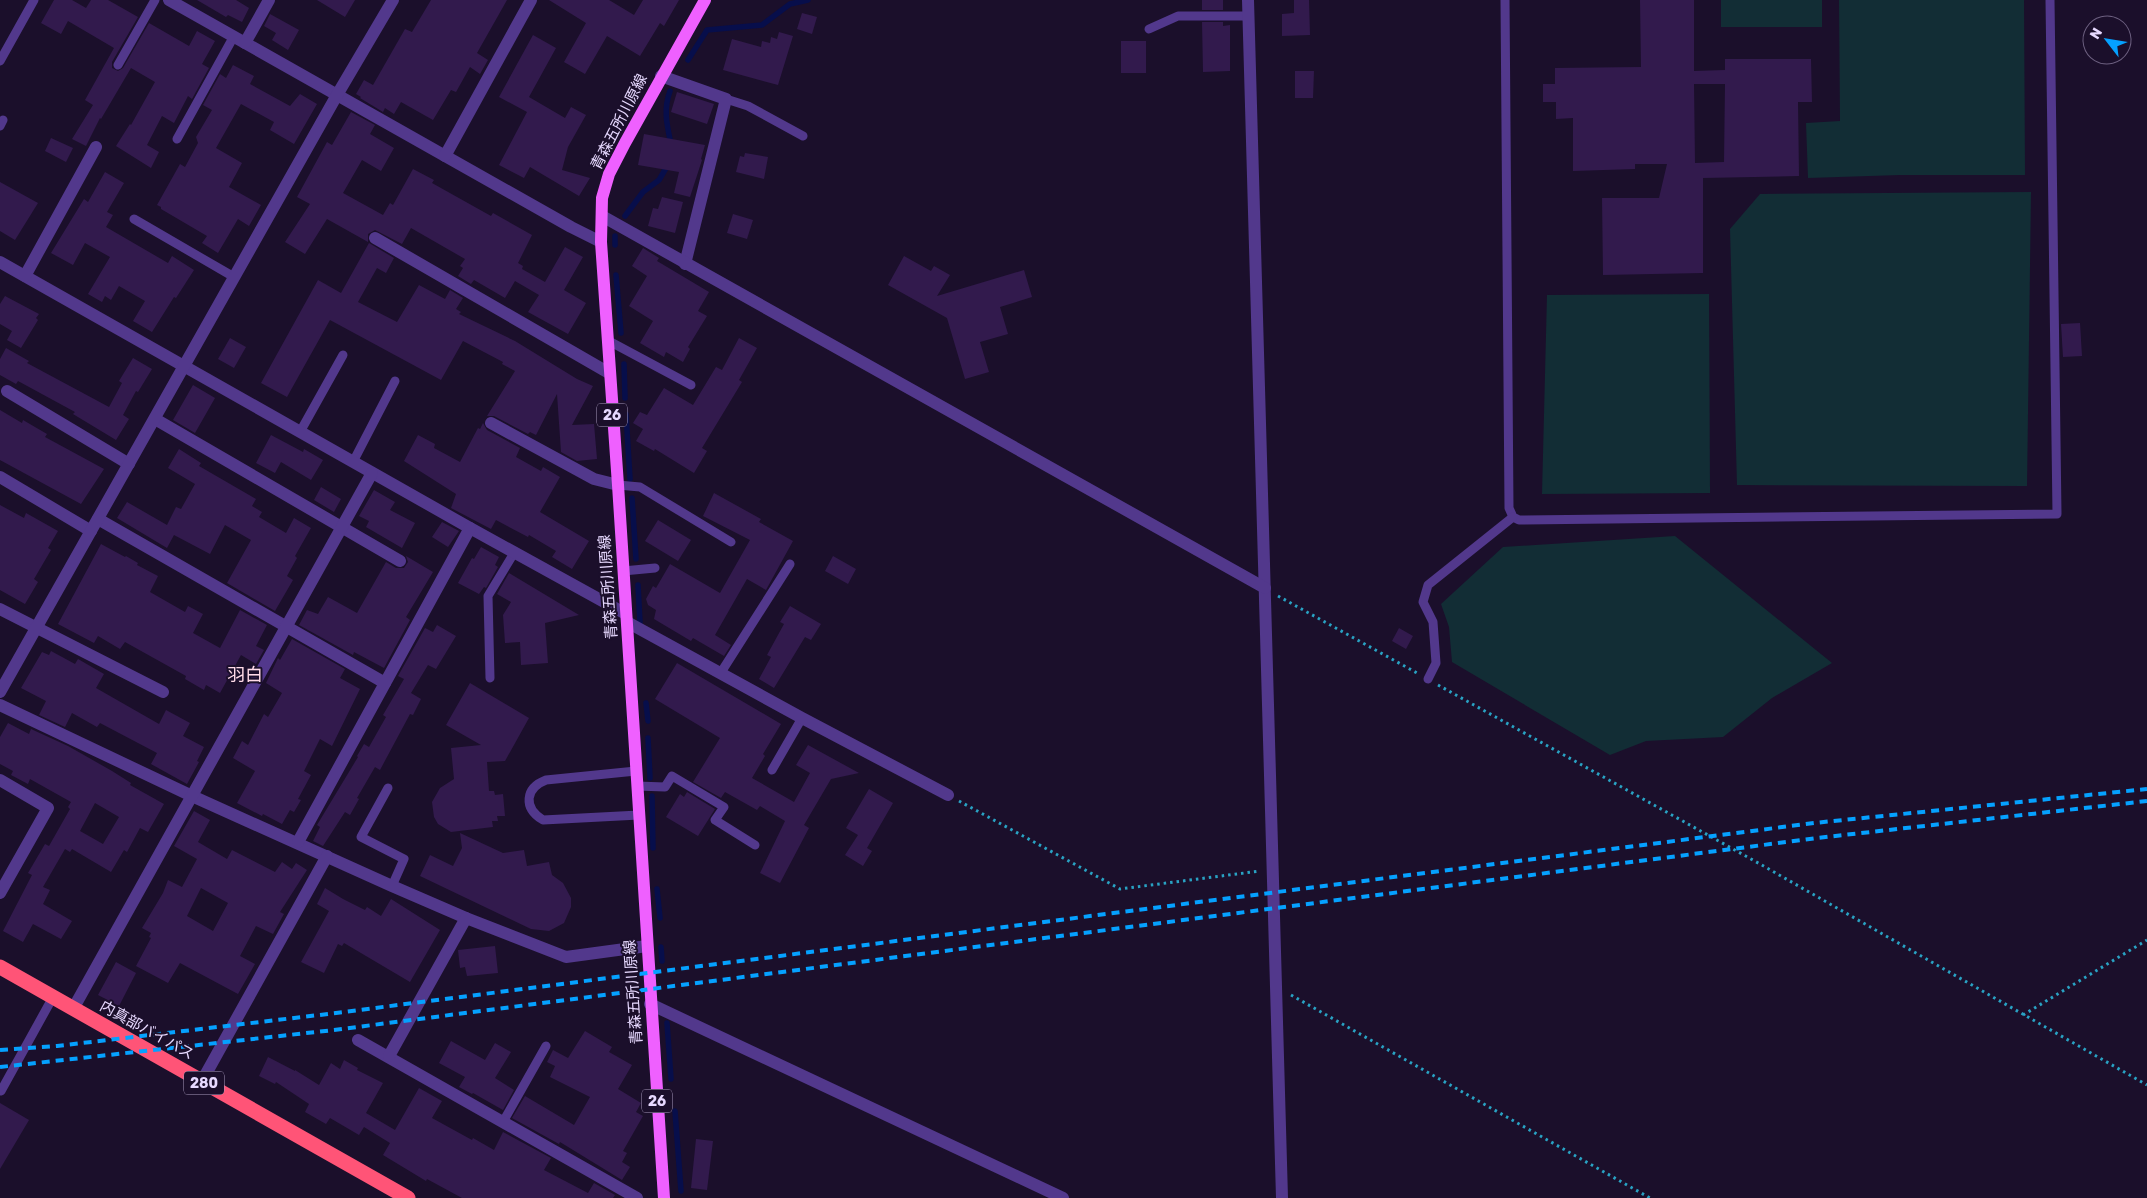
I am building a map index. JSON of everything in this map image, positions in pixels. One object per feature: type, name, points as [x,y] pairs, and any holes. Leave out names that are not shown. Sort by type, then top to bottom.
[{"type":"highway","name":"内真部バイパス","points":[[0,967],[408,1198]]},
{"type":"main road","name":"青森五所川原線","points":[[664,1198],[618,485],[608,373],[601,242],[602,198],[609,174],[705,0]]},
{"type":"street","points":[[169,0],[571,227],[601,242]]},
{"type":"street","points":[[239,40],[270,0]]},
{"type":"street","points":[[0,692],[337,94],[393,0]]},
{"type":"street","points":[[445,156],[531,0]]},
{"type":"street","points":[[1248,0],[1282,1198]]},
{"type":"street","points":[[662,76],[726,99],[685,264]]},
{"type":"street","points":[[25,276],[96,148]]},
{"type":"street","points":[[602,216],[1264,588]]},
{"type":"street","points":[[375,238],[608,373]]},
{"type":"street","points":[[0,262],[514,553],[720,674],[948,795]]},
{"type":"street","points":[[7,392],[129,464]]},
{"type":"street","points":[[155,419],[400,562]]},
{"type":"street","points":[[491,423],[594,479],[618,485]]},
{"type":"street","points":[[74,1009],[372,473]]},
{"type":"street","points":[[0,477],[91,531]]},
{"type":"street","points":[[98,519],[385,683]]},
{"type":"street","points":[[298,842],[470,528]]},
{"type":"street","points":[[0,608],[35,628],[163,692]]},
{"type":"street","points":[[0,705],[192,796],[298,842],[392,886],[466,918],[566,957],[647,946]]},
{"type":"street","points":[[0,780],[48,808],[0,893]]},
{"type":"street","points":[[202,1081],[327,856]]},
{"type":"street","points":[[389,1056],[466,918]]},
{"type":"street","points":[[650,1004],[1063,1198]]},
{"type":"street","points":[[358,1040],[637,1198]]},
{"type":"lane","points":[[0,61],[34,0]]},
{"type":"lane","points":[[118,65],[155,0]]},
{"type":"lane","points":[[1505,0],[1510,508],[1513,516],[1519,520],[2057,514],[2050,0]]},
{"type":"lane","points":[[1149,29],[1178,16],[1248,16]]},
{"type":"lane","points":[[177,139],[239,40]]},
{"type":"lane","points":[[726,99],[748,106],[803,136]]},
{"type":"lane","points":[[134,220],[234,277]]},
{"type":"lane","points":[[607,340],[691,386]]},
{"type":"lane","points":[[300,432],[343,355]]},
{"type":"lane","points":[[353,462],[395,381]]},
{"type":"lane","points":[[618,485],[640,487],[731,542]]},
{"type":"lane","points":[[1428,679],[1436,663],[1433,622],[1423,602],[1428,585],[1513,516]]},
{"type":"lane","points":[[490,678],[488,596],[514,553]]},
{"type":"lane","points":[[720,674],[790,564]]},
{"type":"lane","points":[[623,571],[656,568]]},
{"type":"lane","points":[[772,770],[802,718]]},
{"type":"lane","points":[[636,771],[546,780],[538,783],[532,790],[529,799],[530,808],[535,815],[543,820],[638,815]]},
{"type":"lane","points":[[637,786],[666,787],[672,776],[724,807],[715,820],[755,845]]},
{"type":"lane","points":[[388,788],[362,837],[404,859],[392,886]]},
{"type":"lane","points":[[1,1091],[53,997]]},
{"type":"lane","points":[[503,1122],[546,1046]]},
{"type":"path","points":[[1264,588],[1760,864],[2147,1085]]},
{"type":"path","points":[[948,795],[1120,889],[1273,870]]},
{"type":"path","points":[[2022,1015],[2147,940]]},
{"type":"path","points":[[1275,986],[1650,1198]]},
{"type":"shaded area","points":[[1721,0],[1822,0],[1822,27],[1721,27]]},
{"type":"shaded area","points":[[1839,0],[2024,0],[2025,175],[1900,175],[1808,178],[1806,123],[1840,121]]},
{"type":"shaded area","points":[[2031,192],[2027,486],[1737,485],[1730,229],[1760,194]]},
{"type":"shaded area","points":[[1709,294],[1710,493],[1542,494],[1547,295]]},
{"type":"shaded area","points":[[1675,536],[1832,663],[1772,698],[1723,737],[1646,741],[1610,755],[1452,662],[1449,627],[1441,604],[1503,547]]},
{"type":"building","points":[[54,0],[72,0],[86,8],[91,0],[108,0],[138,17],[112,62],[112,68],[118,71],[123,68],[149,23],[189,46],[197,31],[215,41],[202,64],[209,68],[192,99],[188,96],[174,123],[162,116],[147,145],[159,152],[151,168],[116,146],[131,125],[155,82],[131,68],[100,118],[86,146],[72,139],[93,105],[85,100],[114,48],[68,21],[61,34],[41,23]]},
{"type":"building","points":[[197,0],[236,0],[249,8],[242,22],[228,15],[226,17]]},
{"type":"building","points":[[317,0],[355,0],[345,17]]},
{"type":"building","points":[[431,0],[507,0],[477,53],[488,60],[480,74],[470,67],[456,92],[451,90],[433,120],[401,102],[394,114],[385,108],[383,112],[356,94],[364,80],[373,85],[405,29],[412,32]]},
{"type":"building","points":[[549,0],[609,0],[634,15],[643,0],[679,0],[664,26],[660,23],[640,56],[607,36],[585,74],[564,62],[586,23]]},
{"type":"building","points":[[1202,0],[1223,0],[1223,10],[1202,10]]},
{"type":"building","points":[[1294,0],[1309,0],[1310,35],[1282,36],[1282,14],[1294,13]]},
{"type":"building","points":[[1640,0],[1694,0],[1694,71],[1725,70],[1725,59],[1811,59],[1812,102],[1798,102],[1799,176],[1703,178],[1703,273],[1603,275],[1602,198],[1659,198],[1667,164],[1635,164],[1635,169],[1573,171],[1573,118],[1556,119],[1556,102],[1543,102],[1543,84],[1555,84],[1555,68],[1641,67]],"holes":[[[1694,84],[1725,84],[1724,162],[1695,163]]]},
{"type":"building","points":[[802,13],[817,17],[812,34],[797,29]]},
{"type":"building","points":[[270,14],[299,30],[288,50],[272,40],[276,33],[264,26]]},
{"type":"building","points":[[1202,22],[1223,22],[1223,26],[1230,25],[1230,71],[1203,72]]},
{"type":"building","points":[[779,32],[793,36],[778,85],[723,70],[732,39],[761,47],[762,41],[770,43],[771,37],[777,39]]},
{"type":"building","points":[[533,35],[556,48],[529,97],[565,118],[571,107],[586,115],[568,147],[562,170],[590,178],[579,196],[530,167],[524,178],[499,165],[527,112],[499,97]]},
{"type":"building","points":[[1121,41],[1146,41],[1146,73],[1121,73]]},
{"type":"building","points":[[233,65],[254,76],[250,84],[290,106],[300,94],[317,104],[294,144],[270,130],[274,122],[241,104],[216,148],[242,163],[229,187],[261,205],[249,226],[238,219],[218,253],[202,243],[207,236],[157,205],[180,164],[185,167],[198,143],[196,137],[212,110],[203,105],[220,74],[226,78]]},
{"type":"building","points":[[1295,71],[1314,71],[1313,98],[1295,98]]},
{"type":"building","points":[[677,92],[714,104],[707,124],[671,112]]},
{"type":"building","points":[[351,112],[375,125],[370,134],[394,148],[381,171],[362,160],[343,193],[383,215],[390,203],[393,205],[413,169],[434,180],[432,183],[491,216],[493,213],[532,235],[518,263],[523,266],[522,269],[545,282],[565,247],[583,257],[564,290],[586,303],[568,334],[528,312],[539,295],[515,281],[505,298],[474,280],[471,284],[458,276],[463,268],[460,266],[465,259],[411,228],[402,244],[375,230],[368,234],[368,242],[327,219],[305,254],[285,242],[310,204],[297,197],[327,142],[332,145]]},
{"type":"building","points":[[644,134],[705,145],[690,197],[674,193],[679,172],[638,165]]},
{"type":"building","points":[[51,138],[73,148],[66,162],[45,151]]},
{"type":"building","points":[[745,153],[768,157],[764,179],[736,172],[740,156],[744,157]]},
{"type":"building","points":[[105,172],[124,183],[107,212],[113,215],[106,227],[168,263],[172,256],[194,270],[152,332],[133,321],[145,301],[119,286],[111,300],[105,296],[102,302],[88,294],[110,257],[85,243],[73,265],[51,253],[84,199],[88,202]]},
{"type":"building","points":[[0,182],[38,203],[15,240],[0,231]]},
{"type":"building","points":[[662,197],[683,202],[675,233],[648,226],[653,208],[658,209]]},
{"type":"building","points":[[733,214],[753,220],[747,239],[727,233]]},
{"type":"building","points":[[369,243],[394,258],[386,273],[377,268],[358,302],[397,322],[419,285],[445,299],[450,290],[463,298],[456,309],[461,312],[459,314],[515,341],[577,379],[593,386],[572,425],[594,424],[597,459],[577,461],[561,452],[557,394],[536,435],[530,432],[528,434],[494,416],[487,416],[515,371],[502,364],[503,362],[463,341],[441,380],[330,320],[287,397],[261,383],[318,280],[341,293]]},
{"type":"building","points":[[643,248],[659,258],[657,261],[709,292],[698,311],[707,316],[688,347],[690,349],[683,362],[666,352],[664,357],[640,343],[653,321],[629,306],[647,276],[632,266]]},
{"type":"building","points":[[904,256],[931,271],[934,266],[950,275],[937,296],[1024,270],[1032,297],[1000,307],[1008,334],[980,342],[989,372],[965,379],[947,318],[888,285]]},
{"type":"building","points":[[5,296],[39,314],[36,318],[38,320],[21,348],[7,340],[12,331],[0,324],[0,304]]},
{"type":"building","points":[[2080,323],[2082,356],[2063,357],[2061,324]]},
{"type":"building","points":[[230,338],[246,347],[234,368],[218,359]]},
{"type":"building","points":[[739,338],[757,348],[739,380],[742,382],[702,448],[707,451],[694,473],[655,449],[654,451],[636,441],[643,429],[633,423],[640,412],[647,415],[664,388],[693,405],[716,367],[722,370]]},
{"type":"building","points":[[6,348],[29,361],[27,363],[109,407],[122,383],[119,381],[133,358],[152,369],[138,392],[136,391],[123,415],[129,419],[116,440],[73,414],[75,412],[18,381],[16,384],[0,375],[0,359]]},
{"type":"building","points":[[193,385],[215,398],[195,433],[173,420]]},
{"type":"building","points":[[0,410],[22,423],[23,420],[47,434],[45,437],[104,469],[81,504],[0,460]]},
{"type":"building","points":[[483,423],[487,430],[520,448],[516,457],[541,471],[543,467],[560,477],[540,512],[589,541],[572,569],[552,557],[556,551],[529,535],[528,537],[496,520],[491,529],[451,508],[456,494],[404,461],[418,435],[435,444],[434,448],[460,462],[478,428],[480,429]]},
{"type":"building","points":[[271,435],[303,452],[304,449],[323,460],[311,480],[281,462],[275,473],[256,463]]},
{"type":"building","points":[[179,449],[201,463],[199,466],[256,499],[252,506],[262,512],[259,517],[286,533],[294,518],[311,528],[295,556],[297,558],[287,576],[293,580],[275,611],[227,583],[251,540],[225,525],[210,554],[174,535],[167,548],[117,518],[127,502],[167,525],[176,507],[181,509],[195,484],[168,468]]},
{"type":"building","points":[[321,487],[341,499],[334,512],[314,500]]},
{"type":"building","points":[[374,490],[395,502],[390,510],[415,523],[402,548],[366,527],[369,521],[359,516]]},
{"type":"building","points":[[714,493],[761,519],[759,522],[793,541],[766,590],[747,579],[715,635],[731,645],[724,656],[693,638],[691,641],[654,619],[656,610],[648,605],[646,599],[653,586],[656,588],[670,564],[720,593],[750,540],[703,516]]},
{"type":"building","points":[[0,505],[24,518],[26,513],[58,531],[48,548],[51,550],[34,579],[38,582],[25,604],[0,590]]},
{"type":"building","points":[[658,520],[691,540],[678,561],[645,541]]},
{"type":"building","points":[[442,522],[459,531],[448,547],[432,537]]},
{"type":"building","points":[[101,544],[126,556],[138,563],[137,565],[158,576],[150,592],[185,612],[188,606],[203,614],[193,633],[220,648],[240,610],[267,625],[256,646],[264,650],[256,664],[241,655],[220,693],[206,685],[204,690],[185,679],[186,676],[125,642],[120,649],[98,636],[94,643],[58,624]]},
{"type":"building","points":[[481,547],[499,557],[495,565],[498,567],[486,588],[484,587],[479,594],[458,583],[472,558],[474,559]]},
{"type":"building","points":[[406,556],[433,572],[406,617],[410,620],[384,668],[354,652],[353,655],[299,625],[307,610],[318,614],[328,597],[357,613],[386,562],[396,568],[404,568],[408,562]]},
{"type":"building","points":[[833,556],[856,569],[848,584],[825,571]]},
{"type":"building","points":[[509,573],[579,615],[545,623],[548,663],[521,665],[520,642],[505,643],[503,615],[511,602],[497,594]]},
{"type":"building","points":[[790,606],[821,624],[811,640],[805,637],[774,688],[759,679],[771,657],[767,655],[784,624],[780,622]]},
{"type":"building","points":[[437,625],[456,636],[436,669],[428,665],[411,693],[421,699],[413,715],[410,714],[380,770],[375,767],[357,798],[359,799],[350,815],[345,812],[323,846],[313,841],[320,827],[317,825],[364,744],[369,747],[386,717],[383,715],[404,679],[398,676],[425,628],[433,632]]},
{"type":"building","points":[[1399,628],[1413,636],[1406,649],[1392,641]]},
{"type":"building","points":[[292,639],[345,669],[340,678],[360,689],[332,746],[320,739],[304,771],[311,775],[298,799],[301,800],[294,812],[290,810],[282,824],[237,803],[255,771],[233,758],[242,741],[248,745],[264,714],[268,717],[282,693],[266,683],[278,658],[280,660]]},
{"type":"building","points":[[51,651],[75,664],[78,659],[104,674],[96,688],[159,724],[166,710],[190,723],[183,736],[204,747],[197,761],[199,762],[187,784],[151,764],[157,753],[100,723],[97,727],[72,713],[65,727],[39,715],[46,701],[21,688],[42,652],[49,655]]},
{"type":"building","points":[[677,663],[781,724],[763,754],[765,756],[752,778],[794,802],[810,773],[796,765],[808,745],[859,773],[831,779],[804,825],[809,828],[780,883],[760,873],[785,821],[760,806],[757,810],[725,792],[721,798],[693,782],[720,738],[655,699]]},
{"type":"building","points":[[470,683],[529,718],[505,761],[487,762],[489,791],[494,791],[495,795],[503,794],[505,816],[497,816],[498,821],[492,821],[493,827],[451,832],[438,824],[434,817],[432,802],[440,788],[454,779],[451,748],[481,745],[446,725]]},
{"type":"building","points":[[8,723],[29,734],[31,729],[68,746],[164,804],[148,832],[140,828],[127,852],[124,850],[111,872],[72,849],[70,852],[65,849],[43,887],[50,890],[43,904],[72,921],[61,939],[33,924],[23,942],[3,931],[32,875],[28,873],[45,844],[49,846],[70,809],[68,807],[71,802],[30,779],[28,784],[11,775],[13,771],[0,764],[0,737]],"holes":[[[95,803],[119,817],[103,844],[80,831]]]},
{"type":"building","points":[[869,789],[893,803],[867,848],[872,851],[863,866],[845,855],[858,835],[846,828]]},
{"type":"building","points":[[687,792],[715,809],[698,836],[666,817],[680,794],[684,797]]},
{"type":"building","points":[[194,811],[210,820],[198,842],[227,859],[232,850],[275,872],[282,862],[292,869],[296,863],[307,870],[280,912],[284,914],[273,934],[256,926],[240,956],[255,964],[238,994],[180,963],[168,983],[136,966],[151,938],[149,937],[151,933],[142,928],[163,893],[168,880],[182,887],[197,859],[174,846]],"holes":[[[201,888],[228,903],[213,931],[187,916]]]},
{"type":"building","points":[[460,833],[503,853],[524,850],[527,866],[549,862],[552,875],[563,883],[571,898],[571,907],[564,923],[549,931],[531,929],[420,876],[430,855],[453,866],[462,848]]},
{"type":"building","points":[[325,888],[365,910],[367,907],[381,916],[391,899],[440,930],[410,982],[344,943],[342,946],[338,944],[324,973],[301,962],[329,911],[317,904]]},
{"type":"building","points":[[495,946],[498,973],[467,976],[465,967],[460,968],[458,950]]},
{"type":"building","points":[[116,962],[136,973],[119,1006],[98,995]]},
{"type":"building","points":[[585,1031],[612,1047],[609,1052],[632,1065],[618,1089],[641,1103],[636,1112],[643,1116],[623,1151],[627,1153],[622,1162],[630,1167],[622,1180],[560,1142],[559,1144],[512,1118],[525,1096],[574,1125],[590,1097],[550,1077],[555,1066],[547,1062],[553,1050],[568,1058]]},
{"type":"building","points":[[451,1041],[485,1060],[495,1043],[511,1052],[495,1078],[514,1090],[503,1110],[459,1087],[465,1077],[439,1063]]},
{"type":"building","points":[[268,1057],[295,1070],[319,1085],[331,1063],[340,1069],[344,1060],[358,1068],[357,1070],[383,1083],[366,1113],[395,1130],[419,1088],[442,1101],[432,1118],[472,1140],[473,1138],[494,1150],[503,1132],[551,1158],[544,1170],[588,1193],[594,1183],[615,1195],[613,1198],[462,1198],[427,1179],[426,1181],[383,1155],[390,1143],[364,1127],[359,1135],[330,1118],[326,1124],[305,1112],[309,1104],[276,1082],[275,1084],[259,1076]]},
{"type":"building","points":[[0,1103],[29,1120],[0,1169]]},
{"type":"building","points":[[696,1139],[713,1141],[707,1190],[691,1188]]},
{"type":"waterway","points":[[688,60],[707,30],[762,25],[790,4],[808,0]]},
{"type":"waterway","points":[[670,91],[666,111],[671,144]]},
{"type":"waterway","points":[[625,216],[643,192],[659,180],[669,163]]},
{"type":"waterway","points":[[615,236],[615,245]]},
{"type":"waterway","points":[[616,275],[621,333]]},
{"type":"waterway","points":[[624,364],[625,398]]},
{"type":"waterway","points":[[626,414],[630,479]]},
{"type":"waterway","points":[[632,498],[636,559]]},
{"type":"waterway","points":[[638,585],[640,623]]},
{"type":"waterway","points":[[646,703],[648,721]]},
{"type":"waterway","points":[[648,738],[650,778]]},
{"type":"waterway","points":[[652,796],[653,848]]},
{"type":"waterway","points":[[657,889],[660,918]]},
{"type":"waterway","points":[[661,947],[662,961]]},
{"type":"waterway","points":[[667,1023],[671,1079]]},
{"type":"waterway","points":[[675,1111],[681,1191]]},
{"type":"railway","points":[[0,1050],[57,1046],[336,1013],[1814,823],[2147,789]]},
{"type":"railway","points":[[0,1067],[334,1030],[1817,838],[2147,801]]},
{"type":"district","name":"羽白","points":[[245,675]]}]
